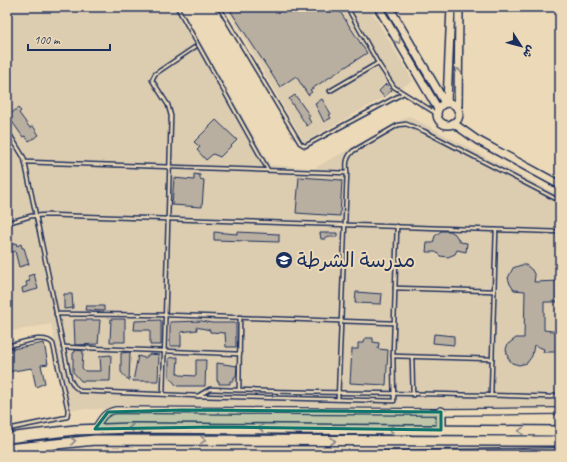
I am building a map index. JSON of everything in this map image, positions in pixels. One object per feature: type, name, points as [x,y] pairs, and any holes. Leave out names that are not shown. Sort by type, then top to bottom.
[{"type":"highway","points":[[441,412],[441,430]]},
{"type":"highway","points":[[8,437],[95,429],[213,427],[560,431]]},
{"type":"highway","points":[[9,449],[95,440],[560,441]]},
{"type":"street","points":[[378,7],[437,112],[439,120],[444,124],[453,123],[477,140],[560,185]]},
{"type":"street","points":[[389,7],[446,103],[454,105],[458,110]]},
{"type":"street","points":[[437,112],[446,103],[450,7]]},
{"type":"street","points":[[453,123],[458,117],[459,7]]},
{"type":"street","points":[[95,429],[103,416],[108,412],[116,410],[441,412],[560,411]]},
{"type":"street","points":[[374,441],[374,454],[560,452]]},
{"type":"street","points":[[467,442],[467,454]]},
{"type":"lane","points":[[177,7],[268,170]]},
{"type":"lane","points":[[219,7],[300,143],[305,146],[402,94]]},
{"type":"lane","points":[[347,7],[378,63],[394,88],[402,94],[437,112]]},
{"type":"lane","points":[[163,394],[171,116],[168,105],[153,83],[153,76],[195,47]]},
{"type":"lane","points":[[330,91],[378,63]]},
{"type":"lane","points":[[338,399],[347,173],[346,162],[348,156],[353,151],[398,125],[406,124],[424,131],[560,201]]},
{"type":"lane","points":[[7,130],[24,158],[70,379],[74,386],[80,390],[198,396],[394,400],[393,356],[397,226]]},
{"type":"lane","points":[[25,162],[347,173]]},
{"type":"lane","points":[[7,223],[36,216],[560,232]]},
{"type":"lane","points":[[491,395],[496,230]]},
{"type":"lane","points":[[396,288],[494,290]]},
{"type":"lane","points":[[56,314],[240,317],[394,323]]},
{"type":"lane","points":[[239,390],[240,317]]},
{"type":"lane","points":[[7,346],[44,338],[51,341],[53,344],[68,410],[67,417],[8,429],[9,449]]},
{"type":"lane","points":[[63,347],[240,354]]},
{"type":"lane","points":[[393,356],[492,359]]},
{"type":"lane","points":[[412,357],[413,395]]},
{"type":"lane","points":[[198,396],[210,389],[413,395],[551,397],[560,394]]},
{"type":"highlighted area","points":[[182,410],[441,412],[441,430],[213,427],[95,429],[108,412]]},
{"type":"shaded area","name":"مدرسة الشرطة","points":[[7,7],[181,7],[270,165],[315,168],[409,116],[560,196],[560,408],[70,409],[51,324],[7,332]]},
{"type":"shaded area","points":[[226,7],[369,7],[413,81],[304,142]]},
{"type":"building","points":[[228,7],[337,7],[367,53],[310,90],[312,92],[308,95],[296,76],[280,87]]},
{"type":"building","points":[[386,84],[392,90],[384,97],[379,91]]},
{"type":"building","points":[[295,95],[310,116],[308,117],[311,123],[307,126],[289,99]]},
{"type":"building","points":[[322,99],[331,114],[329,115],[331,118],[324,122],[315,104]]},
{"type":"building","points":[[18,108],[21,111],[19,113],[30,128],[33,126],[39,135],[29,141],[25,136],[23,137],[8,116]]},
{"type":"building","points":[[216,120],[237,140],[220,157],[213,154],[206,160],[197,150],[200,147],[194,142]]},
{"type":"building","points":[[194,174],[200,175],[200,179],[204,180],[202,207],[172,205],[174,178],[194,180]]},
{"type":"building","points":[[299,177],[342,180],[340,216],[296,213]]},
{"type":"building","points":[[441,231],[450,231],[455,234],[460,242],[467,243],[466,252],[457,250],[455,254],[448,257],[440,256],[436,252],[426,252],[427,243],[433,243],[435,236]]},
{"type":"building","points":[[214,232],[237,234],[237,232],[279,234],[279,242],[214,240]]},
{"type":"building","points":[[320,233],[337,233],[337,237],[325,237],[325,239],[321,239]]},
{"type":"building","points":[[16,243],[17,246],[21,244],[22,248],[24,248],[29,264],[19,267],[15,251],[7,253],[7,246]]},
{"type":"building","points":[[526,265],[532,270],[535,276],[534,282],[560,281],[560,302],[544,302],[544,330],[560,332],[560,352],[543,352],[544,349],[534,345],[532,356],[527,363],[519,365],[512,363],[508,358],[506,349],[508,344],[516,338],[524,338],[525,291],[514,290],[508,278],[513,268]]},
{"type":"building","points":[[34,274],[38,289],[23,293],[22,288],[27,286],[26,282],[30,281],[28,276]]},
{"type":"building","points":[[356,292],[382,294],[381,304],[355,303]]},
{"type":"building","points":[[64,294],[72,294],[73,308],[64,309]]},
{"type":"building","points":[[86,306],[104,306],[104,311],[85,310]]},
{"type":"building","points":[[111,319],[125,319],[125,342],[110,342]]},
{"type":"building","points":[[74,320],[100,320],[98,344],[75,345]]},
{"type":"building","points":[[161,320],[161,345],[150,345],[150,330],[134,330],[135,321]]},
{"type":"building","points":[[202,321],[212,323],[236,323],[236,347],[226,347],[225,333],[210,332],[210,330],[196,327],[197,330],[181,332],[181,346],[170,346],[170,322]]},
{"type":"building","points":[[434,334],[454,336],[454,345],[433,343]]},
{"type":"building","points":[[365,338],[373,338],[373,342],[379,343],[378,349],[388,350],[386,385],[350,383],[352,349],[358,349],[358,343],[364,343]]},
{"type":"building","points":[[44,343],[48,364],[41,365],[45,383],[36,387],[32,368],[7,372],[7,350]]},
{"type":"building","points":[[75,350],[83,351],[82,368],[85,371],[101,371],[100,356],[111,355],[110,381],[81,381],[73,372],[73,353]]},
{"type":"building","points":[[130,352],[129,381],[121,372],[121,353]]},
{"type":"building","points":[[150,354],[159,355],[158,381],[133,381],[138,356],[145,358]]},
{"type":"building","points":[[178,357],[177,373],[180,375],[196,376],[196,360],[206,360],[205,386],[177,386],[169,377],[169,358]]},
{"type":"building","points":[[217,363],[237,366],[234,381],[230,381],[230,384],[219,384],[219,381],[217,381]]},
{"type":"place","name":"مدرسة الشرطة","points":[[284,260]]}]
